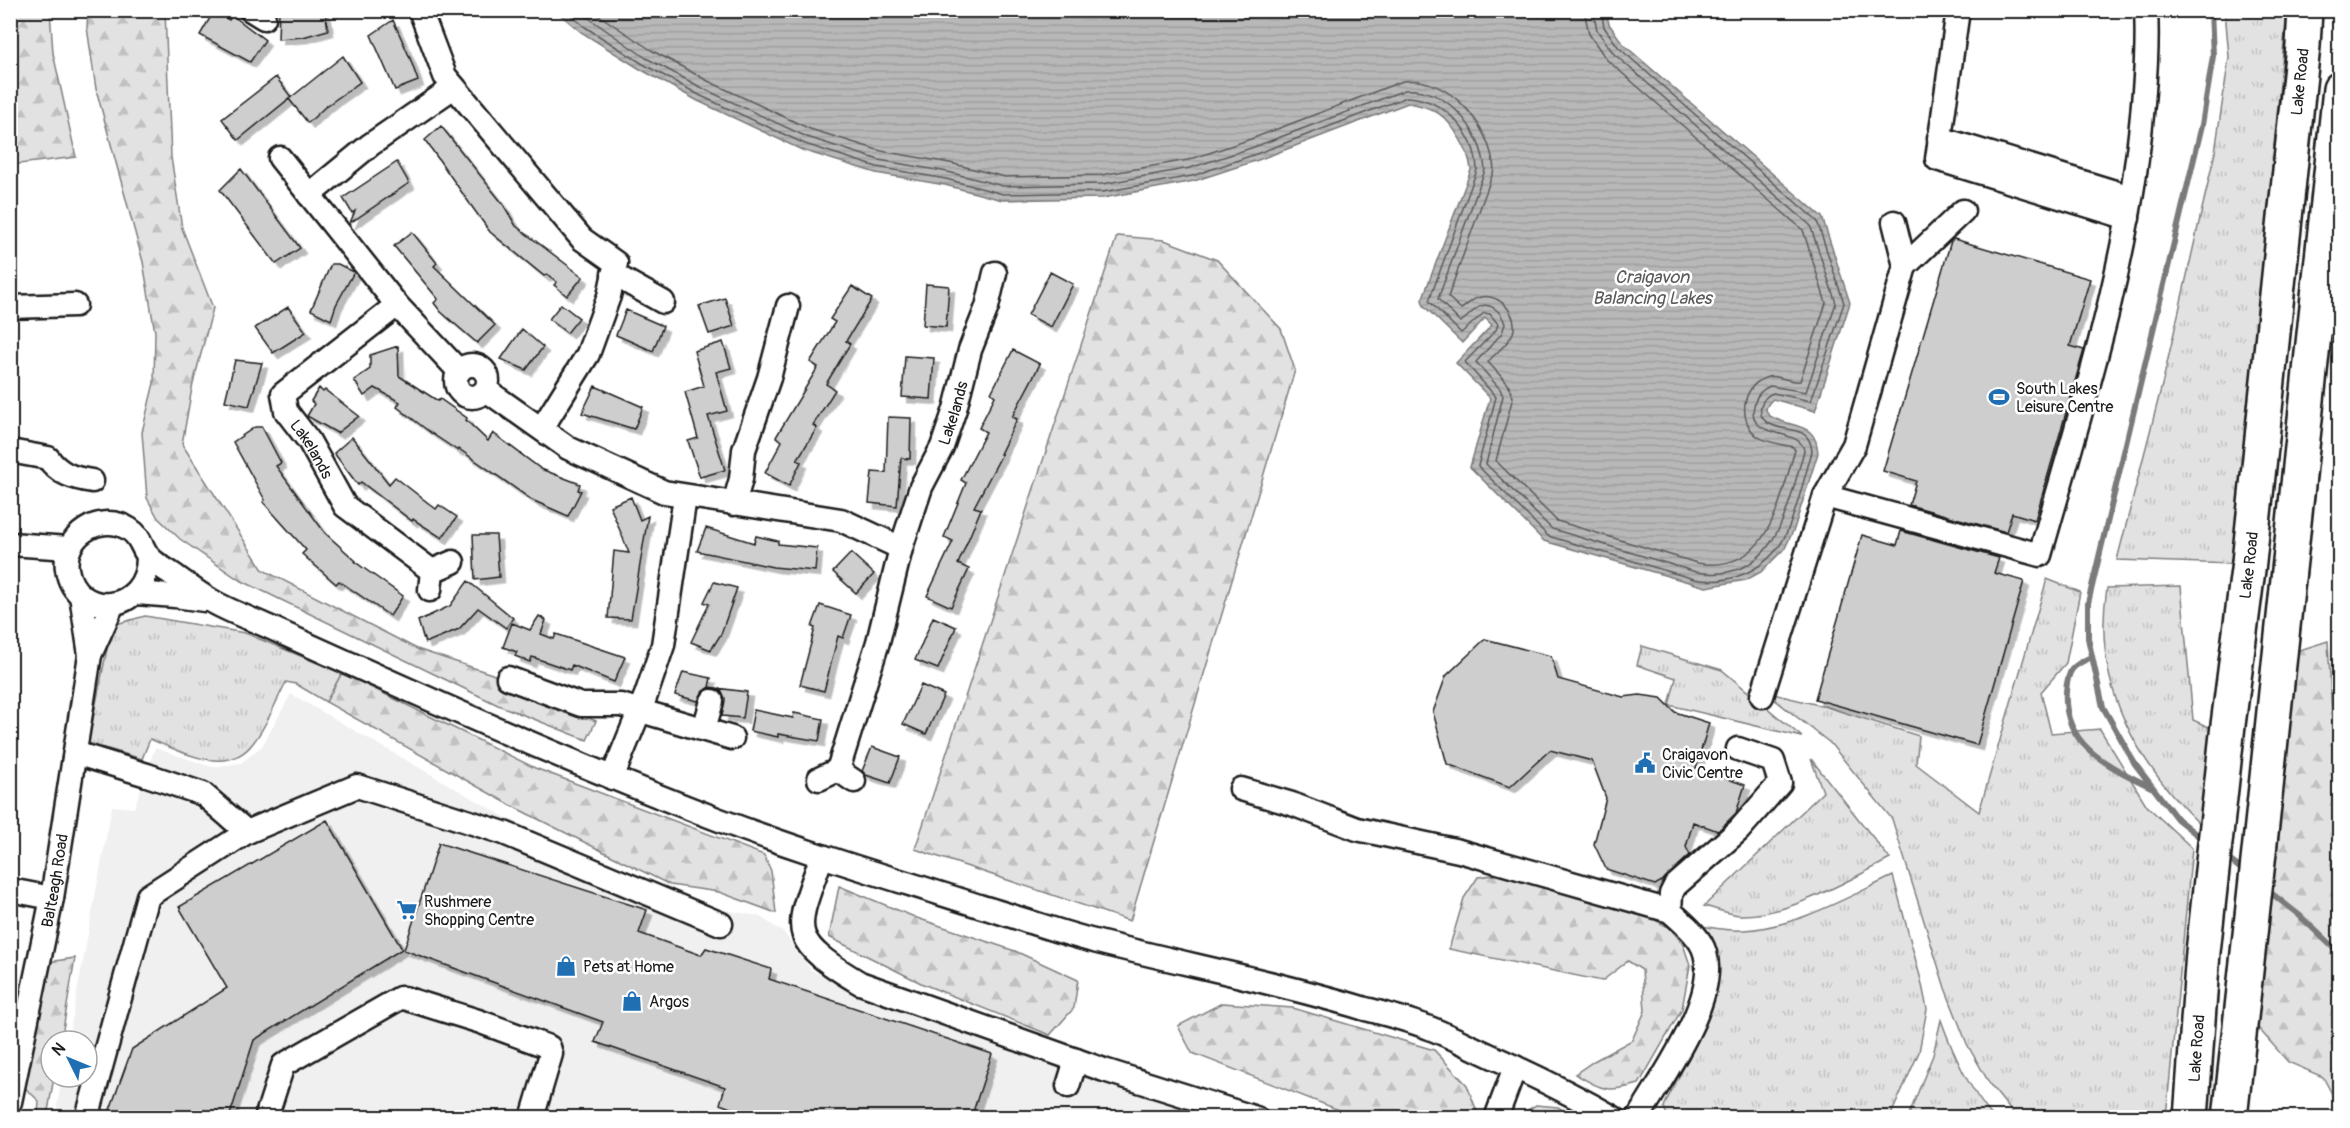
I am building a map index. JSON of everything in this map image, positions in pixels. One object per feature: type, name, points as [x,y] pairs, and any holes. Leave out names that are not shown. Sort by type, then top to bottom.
[{"type":"highway","name":"Lake Road","points":[[2191,1118],[2203,952],[2249,562],[2305,10]]},
{"type":"highway","points":[[2230,1118],[2333,226],[2340,89]]},
{"type":"street","points":[[420,10],[445,76],[582,239],[616,263],[609,297],[588,354],[542,428]]},
{"type":"street","points":[[1958,10],[1940,138],[2130,208]]},
{"type":"street","points":[[1825,496],[2040,555],[2121,258],[2139,146],[2148,44],[2146,10]]},
{"type":"street","points":[[309,195],[370,145],[454,87]]},
{"type":"street","points":[[280,158],[397,305],[459,372],[468,366],[479,366],[488,379],[486,390],[568,448],[664,492],[841,520],[901,548]]},
{"type":"street","points":[[1905,266],[1963,212]]},
{"type":"street","points":[[1762,696],[1825,496],[1854,445],[1905,266],[1894,222]]},
{"type":"street","name":"Lakelands","points":[[837,777],[878,642],[901,548],[921,487],[942,447],[955,409],[970,350],[987,307],[995,273]]},
{"type":"street","points":[[613,274],[663,302]]},
{"type":"street","points":[[10,307],[75,305]]},
{"type":"street","name":"Lakelands","points":[[397,305],[283,394],[286,411],[309,441],[345,506],[431,580],[453,562]]},
{"type":"street","points":[[734,504],[741,479],[744,450],[769,378],[788,306]]},
{"type":"street","points":[[10,451],[48,458],[54,467],[71,478],[92,481]]},
{"type":"street","points":[[612,778],[663,645],[685,496]]},
{"type":"street","points":[[113,523],[129,529],[142,541],[148,557],[148,570],[144,583],[136,593],[125,600],[113,604],[96,603],[81,595],[73,585],[66,561],[69,548],[80,533],[95,524],[113,523]]},
{"type":"street","points":[[10,544],[69,548]]},
{"type":"street","points":[[148,557],[212,602],[539,748],[723,821],[822,856],[1091,940],[1302,990],[1420,1025],[1515,1067],[1614,1118]]},
{"type":"street","points":[[136,593],[212,602]]},
{"type":"street","name":"Balteagh Road","points":[[81,595],[90,655]]},
{"type":"street","name":"Balteagh Road","points":[[10,1102],[52,897],[90,655],[113,604]]},
{"type":"street","points":[[508,678],[581,705],[621,705],[640,709],[732,738]]},
{"type":"street","points":[[704,729],[712,701]]},
{"type":"street","points":[[1670,911],[1674,885],[1739,830],[1780,783],[1773,761],[1738,749]]},
{"type":"street","points":[[75,753],[203,794],[247,832]]},
{"type":"street","points":[[87,1118],[148,896],[247,832],[357,786],[504,833],[722,924]]},
{"type":"street","points":[[1241,789],[1292,804],[1358,829],[1459,851],[1670,911],[1689,929],[1705,952],[1708,972],[1698,1014],[1638,1118]]},
{"type":"street","points":[[822,856],[801,914],[804,939],[829,964],[860,983],[1076,1060],[1256,1118]]},
{"type":"street","points":[[10,890],[52,897]]},
{"type":"street","points":[[266,1118],[283,1065],[400,998],[478,1021],[549,1047],[551,1054],[532,1118]]},
{"type":"street","points":[[1068,1086],[1076,1060]]},
{"type":"street","points":[[1496,1118],[1515,1067]]},
{"type":"shaded area","name":"Rushmere Shopping Centre","points":[[291,694],[505,817],[686,903],[759,916],[784,933],[811,970],[873,1001],[1211,1117],[55,1118],[60,1089],[99,1089],[99,1029],[70,1029],[112,806],[134,808],[155,748],[212,767],[241,763],[262,746]]},
{"type":"green space","points":[[11,10],[50,11],[53,53],[76,157],[11,165]]},
{"type":"green space","points":[[88,11],[165,11],[171,157],[182,228],[213,308],[192,388],[182,444],[263,570],[417,649],[492,674],[544,700],[596,721],[587,740],[498,705],[238,579],[180,539],[158,518],[147,498],[142,432],[154,383],[155,332],[143,262],[96,89],[87,27]]},
{"type":"green space","points":[[2225,11],[2287,11],[2234,564],[2117,560],[2163,381],[2215,152],[2229,57]]},
{"type":"green space","points":[[1117,236],[1164,240],[1217,260],[1281,329],[1295,370],[1130,921],[915,849]]},
{"type":"green space","points":[[2047,579],[2080,592],[2066,663],[2041,692],[2051,733],[2100,729],[2147,806],[2192,848],[2166,1117],[2016,1117],[1991,1086],[1967,1044],[1945,988],[1892,819],[1830,743],[1765,692],[1827,707],[1919,736],[1916,764],[1979,812]]},
{"type":"green space","points":[[2181,586],[2193,720],[2211,728],[2207,831],[2160,780],[2141,752],[2125,722],[2113,691],[2106,658],[2104,624],[2107,588]]},
{"type":"green space","points":[[145,616],[245,633],[342,673],[326,702],[296,684],[286,682],[267,721],[253,743],[242,753],[230,759],[203,759],[150,739],[142,759],[88,743],[111,629],[120,623]]},
{"type":"green space","points":[[2328,641],[2334,749],[2340,759],[2339,1107],[2323,1077],[2288,1062],[2252,1021],[2290,653]]},
{"type":"green space","points":[[1642,646],[1722,670],[1802,737],[1669,705],[1676,678],[1637,665]]},
{"type":"green space","points":[[342,673],[535,768],[764,855],[771,871],[776,913],[719,892],[670,885],[514,807],[326,702]]},
{"type":"green space","points":[[1811,759],[1890,859],[1817,896],[1777,910],[1740,915],[1704,906],[1823,792]]},
{"type":"green space","points":[[1507,873],[1648,916],[1670,928],[1683,944],[1690,965],[1682,1009],[1639,1084],[1612,1089],[1599,1087],[1575,1074],[1632,1040],[1645,1011],[1642,970],[1628,961],[1602,981],[1449,949],[1464,898],[1478,877]]},
{"type":"green space","points":[[1893,876],[1927,1009],[1919,1052],[1890,1117],[1668,1118],[1664,1107],[1703,1031],[1717,991],[1719,971],[1716,950],[1702,926],[1739,930],[1783,923],[1839,902]]},
{"type":"green space","points":[[839,886],[917,918],[1015,951],[1078,980],[1074,1008],[1050,1035],[923,984],[829,937]]},
{"type":"green space","points":[[75,958],[63,1029],[39,1029],[39,1089],[52,1089],[47,1117],[38,1117],[39,1101],[23,1086],[49,962]]},
{"type":"green space","points":[[1222,1003],[1293,1008],[1434,1050],[1467,1085],[1479,1117],[1357,1117],[1192,1053],[1178,1026]]},
{"type":"green space","points":[[1941,1020],[1963,1072],[1993,1117],[1908,1117],[1933,1055]]},
{"type":"green space","points":[[1536,1105],[1558,1107],[1575,1117],[1516,1117]]},
{"type":"water","name":"Craigavon Balancing Lakes","points":[[556,11],[1606,11],[1609,24],[1623,44],[1822,217],[1850,303],[1815,411],[1773,399],[1767,406],[1767,412],[1771,416],[1809,431],[1817,444],[1818,453],[1794,529],[1785,548],[1761,572],[1746,580],[1706,587],[1544,541],[1470,467],[1490,398],[1456,363],[1492,325],[1485,318],[1462,343],[1424,306],[1422,300],[1471,170],[1462,143],[1450,124],[1439,114],[1426,107],[1408,103],[1258,160],[1194,181],[1103,198],[1002,200],[945,185],[876,173],[802,150],[698,101],[640,69],[581,32]]},
{"type":"building","points":[[279,10],[325,10],[328,30],[303,37],[278,39]]},
{"type":"building","points":[[214,11],[229,20],[232,15],[265,40],[250,62],[200,35]]},
{"type":"building","points":[[393,20],[418,81],[395,90],[371,35]]},
{"type":"building","points":[[343,56],[360,82],[325,107],[308,123],[289,99]]},
{"type":"building","points":[[276,77],[291,97],[238,140],[222,119]]},
{"type":"building","points":[[441,126],[503,204],[516,226],[583,277],[567,296],[554,285],[557,282],[547,274],[544,276],[490,232],[425,140]]},
{"type":"building","points":[[397,162],[409,183],[350,223],[355,211],[352,213],[343,198]]},
{"type":"building","points":[[241,169],[300,248],[276,264],[220,190]]},
{"type":"building","points":[[412,232],[437,263],[434,266],[495,325],[477,343],[441,312],[434,303],[438,299],[394,246]]},
{"type":"building","points":[[1954,239],[2090,279],[2070,346],[2084,350],[2035,520],[2012,513],[2006,532],[1909,505],[1916,481],[1883,471],[1951,241]]},
{"type":"building","points":[[331,264],[338,264],[354,272],[336,305],[331,320],[311,310]]},
{"type":"building","points":[[1050,272],[1073,284],[1051,327],[1028,315]]},
{"type":"building","points":[[926,284],[949,286],[946,327],[923,325]]},
{"type":"building","points":[[852,286],[872,299],[846,341],[850,344],[826,384],[835,390],[813,425],[817,428],[797,460],[801,462],[789,486],[765,473],[782,441],[776,437],[818,367],[810,362],[835,322],[830,319]]},
{"type":"building","points":[[725,298],[734,326],[709,334],[699,306]]},
{"type":"building","points":[[561,304],[579,318],[567,333],[549,319]]},
{"type":"building","points":[[288,307],[306,332],[273,353],[255,328]]},
{"type":"building","points":[[626,310],[663,326],[653,351],[616,335]]},
{"type":"building","points":[[522,329],[543,347],[526,370],[501,359]]},
{"type":"building","points":[[723,342],[731,368],[716,372],[727,411],[708,416],[725,470],[700,477],[688,441],[698,438],[685,392],[704,386],[694,351]]},
{"type":"building","points":[[398,346],[399,376],[438,401],[440,399],[467,418],[466,420],[488,441],[493,433],[541,469],[580,484],[578,490],[581,491],[568,516],[532,500],[459,449],[458,451],[431,433],[397,407],[400,402],[375,388],[364,396],[354,380],[370,369],[370,355]]},
{"type":"building","points":[[1013,350],[1040,364],[1012,417],[1017,419],[1000,454],[1002,454],[974,507],[981,509],[958,564],[969,569],[951,607],[927,596],[953,541],[944,537],[966,483],[961,480],[986,432],[979,428],[995,396],[991,393]]},
{"type":"building","points":[[905,356],[934,358],[931,399],[902,397]]},
{"type":"building","points":[[235,360],[262,363],[249,406],[225,401]]},
{"type":"building","points":[[595,386],[643,407],[634,429],[582,413]]},
{"type":"building","points":[[319,388],[323,392],[325,390],[359,416],[337,433],[307,416],[314,404],[311,401]]},
{"type":"building","points":[[888,417],[911,418],[910,459],[901,458],[897,506],[869,503],[872,472],[886,473]]},
{"type":"building","points":[[255,427],[262,427],[281,463],[276,466],[325,533],[355,562],[403,596],[390,616],[339,581],[336,584],[302,554],[306,550],[263,502],[265,500],[233,442]]},
{"type":"building","points":[[352,437],[389,484],[395,477],[436,509],[439,505],[457,517],[442,538],[413,519],[412,521],[361,482],[358,485],[334,453]]},
{"type":"building","points":[[631,497],[640,520],[648,516],[631,619],[608,618],[614,551],[629,553],[610,506]]},
{"type":"building","points":[[706,528],[754,543],[756,536],[778,541],[778,544],[817,548],[815,571],[773,567],[697,551]]},
{"type":"building","points":[[1901,531],[1999,558],[1994,573],[2024,581],[1977,745],[1815,699],[1862,535],[1897,545]]},
{"type":"building","points":[[473,535],[496,535],[499,577],[475,580]]},
{"type":"building","points":[[851,553],[874,574],[856,593],[833,572]]},
{"type":"building","points":[[468,581],[513,618],[506,628],[478,608],[459,629],[425,643],[418,621],[450,606]]},
{"type":"building","points":[[714,582],[737,588],[721,634],[711,650],[691,642],[709,604],[704,602]]},
{"type":"building","points":[[820,605],[851,615],[843,638],[838,636],[824,691],[800,685],[815,628],[812,627]]},
{"type":"building","points":[[539,616],[546,620],[541,634],[554,639],[556,634],[625,657],[614,682],[572,665],[570,670],[532,657],[530,662],[515,656],[517,652],[503,647],[512,623],[530,630]]},
{"type":"building","points":[[933,617],[956,627],[938,669],[915,660]]},
{"type":"building","name":"Craigavon Civic Centre","points":[[1485,639],[1551,656],[1558,679],[1623,697],[1640,695],[1661,698],[1675,712],[1709,723],[1696,768],[1745,785],[1736,813],[1718,831],[1693,822],[1686,847],[1690,855],[1655,885],[1606,869],[1594,844],[1606,798],[1592,761],[1550,750],[1510,787],[1447,764],[1433,712],[1446,676]]},
{"type":"building","points":[[683,672],[711,678],[709,687],[747,692],[743,718],[722,716],[725,698],[716,688],[703,691],[698,701],[675,695]]},
{"type":"building","points":[[921,685],[944,695],[926,734],[903,724]]},
{"type":"building","points":[[754,710],[793,718],[794,713],[823,719],[819,741],[778,734],[778,737],[750,731]]},
{"type":"building","points":[[872,747],[900,757],[890,783],[866,775],[862,771]]},
{"type":"building","points":[[327,820],[402,949],[254,1040],[229,1118],[107,1118],[132,1049],[227,988],[179,907]]},
{"type":"building","points":[[439,843],[647,910],[639,933],[701,955],[706,948],[771,969],[769,979],[992,1054],[971,1118],[757,1118],[720,1104],[725,1087],[595,1042],[603,1022],[404,950]]},
{"type":"waterway","points":[[2206,842],[2177,819],[2135,764],[2103,707],[2088,638],[2088,603],[2202,125],[2213,56],[2211,10]]},
{"type":"waterway","points":[[2091,657],[2075,666],[2068,678],[2067,710],[2072,726],[2080,740],[2091,752],[2119,771],[2151,787]]},
{"type":"waterway","points":[[2223,855],[2246,873]]},
{"type":"waterway","points":[[2266,889],[2299,915],[2340,954]]},
{"type":"place","name":"South Lakes Leisure Centre","points":[[1999,397]]},
{"type":"place","name":"Craigavon Civic Centre","points":[[1645,763]]},
{"type":"place","name":"Rushmere Shopping Centre","points":[[407,910]]},
{"type":"place","name":"Pets at Home","points":[[566,966]]},
{"type":"place","name":"Argos","points":[[632,1001]]}]
